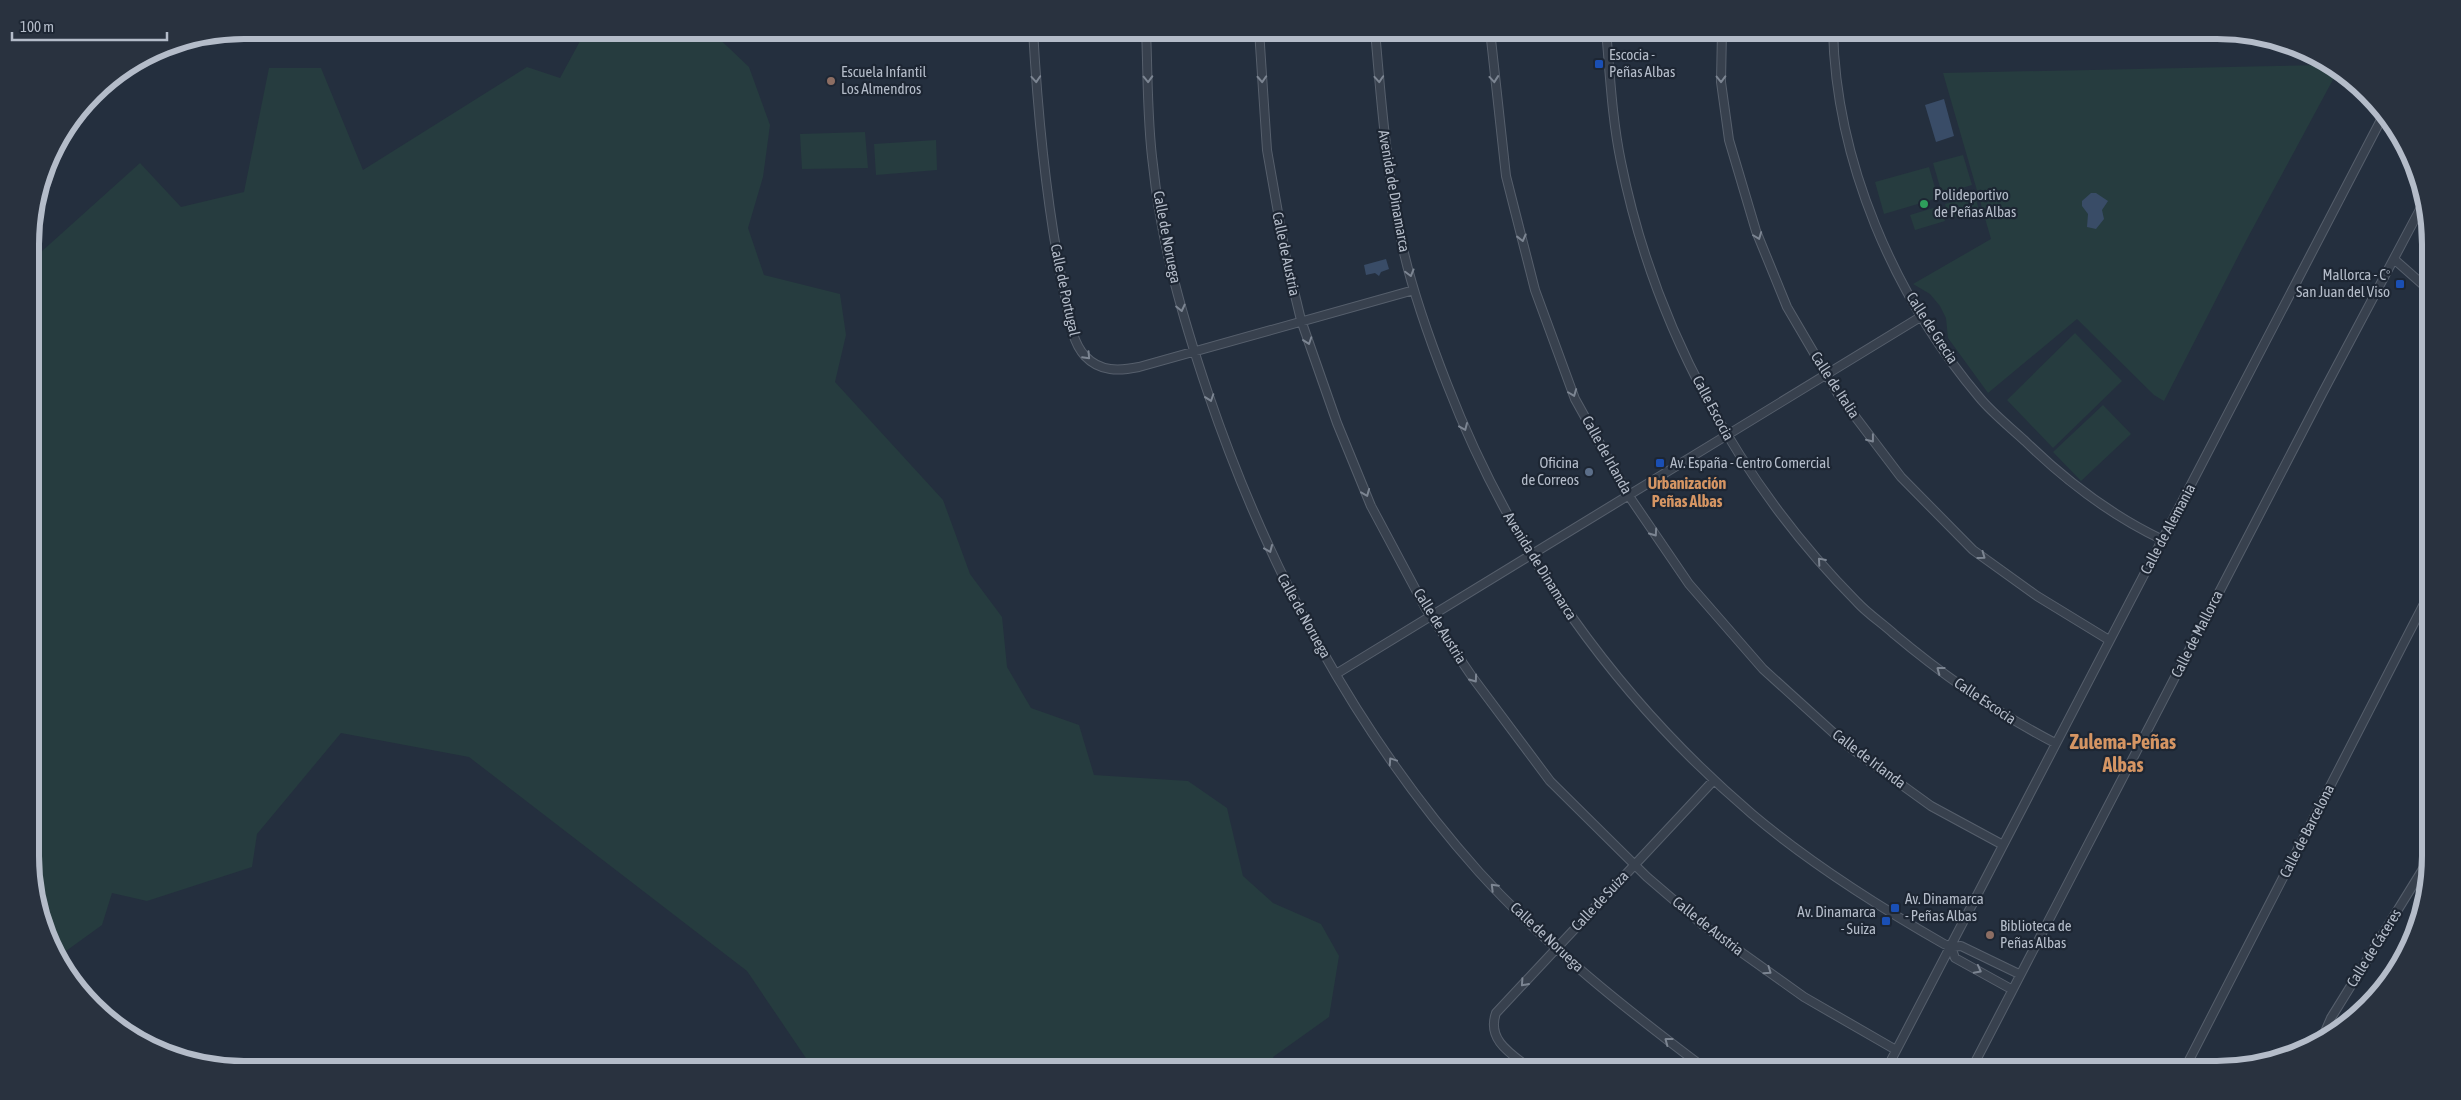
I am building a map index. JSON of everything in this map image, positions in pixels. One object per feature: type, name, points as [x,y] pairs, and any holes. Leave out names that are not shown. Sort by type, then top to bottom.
[{"type":"street","name":"Calle de Portugal","points":[[1034,39],[1039,131],[1048,207],[1074,336],[1084,356],[1094,363],[1115,370],[1138,367],[1414,290]]},
{"type":"street","name":"Calle de Noruega","points":[[1146,39],[1153,166],[1167,248],[1186,329],[1229,455],[1275,563],[1336,674],[1402,776],[1481,874],[1557,948],[1602,988],[1695,1061]]},
{"type":"street","name":"Calle de Austria","points":[[1260,39],[1267,150],[1286,258],[1301,320],[1337,424],[1371,506],[1432,617],[1474,678],[1550,781],[1634,864],[1703,925],[1781,981],[1838,1018],[1896,1050]]},
{"type":"street","name":"Avenida de Dinamarca","points":[[1376,39],[1382,124],[1402,244],[1414,290],[1435,355],[1464,428],[1494,491],[1531,556],[1579,627],[1648,714],[1714,780],[1753,815],[1841,882],[1951,947],[1961,946],[2019,974]]},
{"type":"street","name":"Calle de Irlanda","points":[[1491,39],[1506,176],[1536,290],[1575,399],[1629,496],[1689,584],[1764,670],[1848,746],[1931,806],[2004,845]]},
{"type":"street","name":"Calle Escocia","points":[[1607,39],[1612,104],[1621,162],[1643,244],[1662,301],[1681,345],[1748,470],[1795,531],[1857,603],[1915,652],[1990,707],[2055,743]]},
{"type":"street","name":"Calle de Italia","points":[[1722,39],[1721,82],[1729,140],[1756,231],[1788,307],[1826,375],[1864,430],[1900,477],[1973,550],[2037,596],[2109,640]]},
{"type":"street","name":"Calle de Grecia","points":[[1834,39],[1840,98],[1860,183],[1891,260],[1922,316],[1979,397],[2062,477],[2123,520],[2163,540]]},
{"type":"street","name":"Calle de Alemania","points":[[1951,947],[2055,743],[2381,121]]},
{"type":"street","name":"Calle de Mallorca","points":[[1976,1061],[2019,974],[2420,211]]},
{"type":"street","points":[[2395,260],[2422,284]]},
{"type":"street","points":[[1336,674],[1922,316]]},
{"type":"street","name":"Calle de Barcelona","points":[[2189,1061],[2422,608]]},
{"type":"street","name":"Calle de Suiza","points":[[1521,1061],[1500,1044],[1495,1036],[1493,1021],[1496,1014],[1714,780]]},
{"type":"street","name":"Calle de Cáceres","points":[[2326,1030],[2331,1018],[2422,871]]},
{"type":"street","name":"Avenida de Dinamarca","points":[[1951,947],[1955,958],[2012,989]]},
{"type":"street","points":[[1890,1061],[1951,947]]},
{"type":"green space","points":[[581,39],[719,39],[749,67],[770,125],[763,177],[748,228],[764,275],[840,294],[846,335],[835,382],[943,500],[970,574],[1002,617],[1007,667],[1031,708],[1079,725],[1094,775],[1188,781],[1227,808],[1243,876],[1273,903],[1321,924],[1339,956],[1329,1017],[1273,1057],[1276,1061],[808,1061],[747,971],[469,757],[341,733],[257,834],[252,867],[147,901],[112,893],[102,925],[66,951],[62,950],[54,935],[46,910],[39,870],[39,254],[140,163],[181,207],[244,192],[269,68],[321,68],[363,170],[527,67],[560,78]]},
{"type":"green space","points":[[2318,65],[2335,76],[2247,239],[2164,401],[2154,395],[2077,319],[1988,393],[1948,338],[1946,318],[1940,306],[1930,294],[1913,284],[1991,239],[1943,73]]},
{"type":"green space","points":[[865,132],[868,168],[802,169],[800,134]]},
{"type":"green space","points":[[936,140],[937,170],[876,175],[874,144]]},
{"type":"green space","points":[[1963,155],[1972,185],[1942,194],[1933,163]]},
{"type":"green space","points":[[1929,167],[1938,198],[1884,214],[1875,182]]},
{"type":"green space","points":[[1975,196],[1979,210],[1949,219],[1945,204]]},
{"type":"green space","points":[[1940,206],[1945,221],[1915,230],[1910,215]]},
{"type":"green space","points":[[2075,333],[2122,381],[2053,448],[2007,400]]},
{"type":"green space","points":[[2103,405],[2131,434],[2081,481],[2053,452]]},
{"type":"water","points":[[1944,99],[1954,136],[1936,142],[1925,105]]},
{"type":"water","points":[[2091,193],[2096,193],[2108,201],[2102,210],[2104,219],[2096,229],[2087,227],[2088,214],[2082,206],[2082,201]]},
{"type":"water","points":[[1386,259],[1389,269],[1381,272],[1379,276],[1375,273],[1366,275],[1364,265]]},
{"type":"place","name":"Escocia - Peñas Albas","points":[[1599,64]]},
{"type":"place","name":"Escuela Infantil Los Almendros","points":[[831,81]]},
{"type":"place","name":"Polideportivo de Peñas Albas","points":[[1924,204]]},
{"type":"place","name":"Mallorca - Cº San Juan del Viso","points":[[2400,284]]},
{"type":"place","name":"Av. España - Centro Comercial","points":[[1660,463]]},
{"type":"place","name":"Oficina de Correos","points":[[1589,472]]},
{"type":"place","name":"Av. Dinamarca - Peñas Albas","points":[[1895,908]]},
{"type":"place","name":"Av. Dinamarca - Suiza","points":[[1886,921]]},
{"type":"place","name":"Biblioteca de Peñas Albas","points":[[1990,935]]},
{"type":"district","name":"Urbanización Peñas Albas","points":[[1687,492]]},
{"type":"district","name":"Zulema-Peñas Albas","points":[[2123,754]]}]
